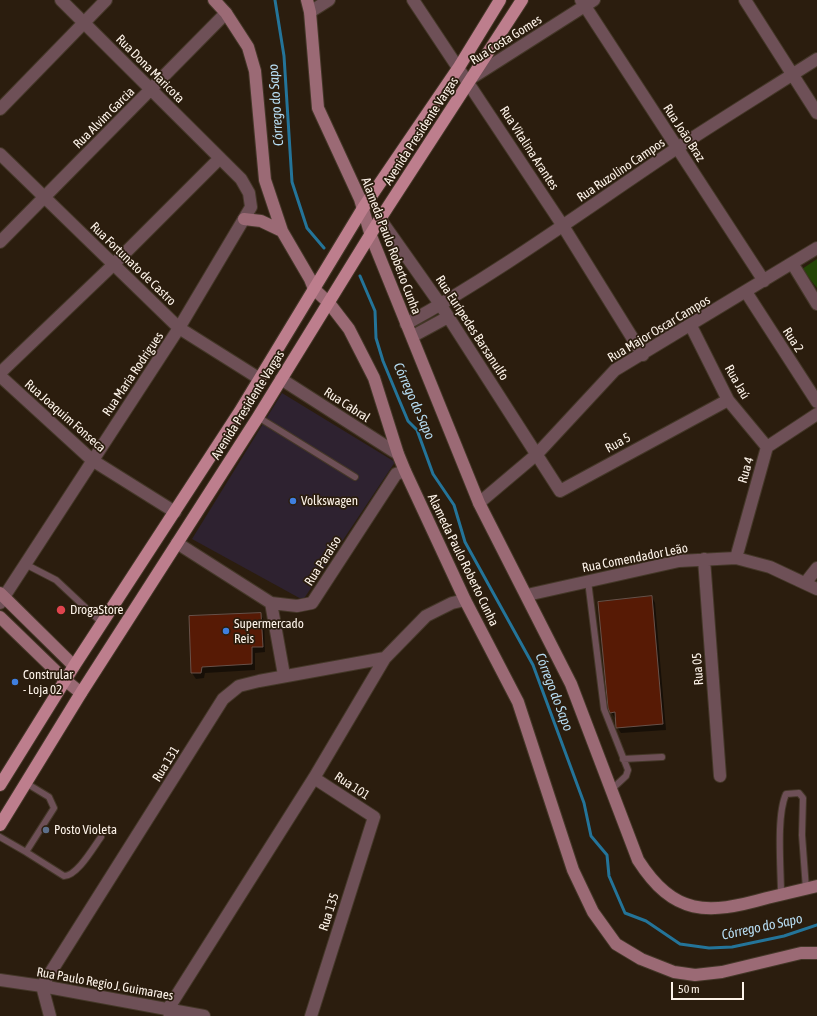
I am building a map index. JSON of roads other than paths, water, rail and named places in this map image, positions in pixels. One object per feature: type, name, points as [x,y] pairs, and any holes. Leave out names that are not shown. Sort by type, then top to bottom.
[{"type":"main road","name":"Avenida Presidente Vargas","points":[[0,785],[64,680],[175,512],[260,379],[363,208],[459,67],[500,0]]},
{"type":"main road","name":"Avenida Presidente Vargas","points":[[0,825],[81,693],[282,379],[380,220],[522,0]]},
{"type":"street","name":"Rua Dona Maricota","points":[[61,0],[220,158]]},
{"type":"street","points":[[0,109],[106,0]]},
{"type":"street","name":"Alameda Paulo Roberto Cunha","points":[[214,0],[226,12],[248,47],[255,71],[265,180],[282,231],[310,279],[314,289],[329,303],[349,329],[374,378],[398,454],[405,471],[465,600],[518,702],[573,870],[593,912],[616,944],[641,960],[674,972],[695,975],[722,972],[801,953],[817,953]]},
{"type":"street","name":"Alameda Paulo Roberto Cunha","points":[[307,0],[310,12],[318,108],[363,208],[371,236],[406,324],[413,336],[448,429],[479,503],[571,684],[612,788],[638,860],[650,878],[665,893],[682,903],[705,909],[724,909],[812,887]]},
{"type":"street","points":[[310,12],[329,0]]},
{"type":"street","name":"Rua Vitalina Arantes","points":[[413,0],[459,67],[471,80],[643,355]]},
{"type":"street","points":[[745,0],[817,113]]},
{"type":"street","name":"Rua Costa Gomes","points":[[471,80],[587,2]]},
{"type":"street","name":"Rua João Braz","points":[[587,2],[677,148],[764,281]]},
{"type":"street","name":"Rua Alvim Garcia","points":[[0,242],[44,196],[152,90],[226,12]]},
{"type":"street","name":"Rua Ruzolino Campos","points":[[406,324],[563,226],[677,148],[817,59]]},
{"type":"street","name":"Rua Fortunato de Castro","points":[[0,154],[179,328],[260,379]]},
{"type":"street","points":[[0,373],[113,265],[220,158]]},
{"type":"street","name":"Rua Maria Rodrigues","points":[[1,598],[25,564],[179,328],[251,207],[249,193],[241,179],[220,158]]},
{"type":"street","points":[[244,219],[261,221],[282,231]]},
{"type":"street","name":"Rua Eurípedes Barsanulfo","points":[[380,220],[440,304],[537,454]]},
{"type":"street","name":"Rua Major Oscar Campos","points":[[479,503],[537,454],[615,370],[643,355],[817,248]]},
{"type":"street","points":[[792,263],[817,304]]},
{"type":"street","name":"Rua 2","points":[[746,292],[817,402]]},
{"type":"street","points":[[413,336],[448,317]]},
{"type":"street","name":"Rua Jaú","points":[[691,326],[728,400],[767,447]]},
{"type":"street","name":"Rua Joaquim Fonseca","points":[[0,376],[92,460],[175,512]]},
{"type":"street","name":"Rua Cabral","points":[[282,379],[398,454]]},
{"type":"street","name":"Rua 5","points":[[537,454],[560,491],[728,400]]},
{"type":"street","name":"Rua 4","points":[[736,558],[767,447],[817,414]]},
{"type":"street","name":"Rua Paraíso","points":[[177,543],[272,602],[297,606],[312,603],[396,474],[405,471]]},
{"type":"street","name":"Rua Comendador Leão","points":[[527,595],[678,561],[736,558],[770,567],[806,582],[817,589]]},
{"type":"street","name":"Rua 05","points":[[704,559],[720,776]]},
{"type":"street","points":[[806,582],[817,568]]},
{"type":"street","points":[[1,598],[74,666]]},
{"type":"street","points":[[169,1013],[314,778],[385,658],[426,616],[452,603],[465,600]]},
{"type":"street","points":[[272,602],[284,675]]},
{"type":"street","points":[[0,617],[64,680],[81,693]]},
{"type":"street","name":"Rua 131","points":[[42,986],[223,699],[239,686],[284,675],[385,658]]},
{"type":"street","name":"Rua 101","points":[[314,778],[374,818]]},
{"type":"street","name":"Rua 135","points":[[311,1016],[374,818]]},
{"type":"street","name":"Rua Paulo Regio J. Guimaraes","points":[[0,980],[42,986],[169,1013],[204,1016]]},
{"type":"street","points":[[42,986],[50,1016]]},
{"type":"lane","points":[[258,416],[355,477]]},
{"type":"lane","points":[[25,564],[56,580],[102,623]]},
{"type":"lane","points":[[588,581],[604,709],[627,766],[626,776],[612,788]]},
{"type":"lane","points":[[623,759],[662,757]]},
{"type":"lane","points":[[26,783],[49,797],[54,808],[26,852]]},
{"type":"lane","points":[[781,894],[783,800],[786,794],[799,793],[803,798],[802,835],[812,887]]},
{"type":"lane","points":[[0,837],[64,876],[68,876],[76,870],[101,837]]},
{"type":"waterway","name":"Córrego do Sapo","points":[[275,0],[284,56],[292,182],[307,228],[324,248]]},
{"type":"waterway","name":"Córrego do Sapo","points":[[360,276],[375,311],[376,338],[383,361],[400,402],[408,421],[417,430],[433,474],[454,505],[465,542],[533,665],[584,803],[591,836],[607,855],[609,876],[625,913],[646,921],[680,944],[709,948],[732,947],[784,936],[817,925]]},
{"type":"place","name":"Volkswagen","points":[[293,501]]},
{"type":"place","name":"DrogaStore","points":[[61,610]]},
{"type":"place","name":"Supermercado Reis","points":[[226,631]]},
{"type":"place","name":"Constrular - Loja 02","points":[[15,682]]},
{"type":"place","name":"Posto Violeta","points":[[46,830]]}]
